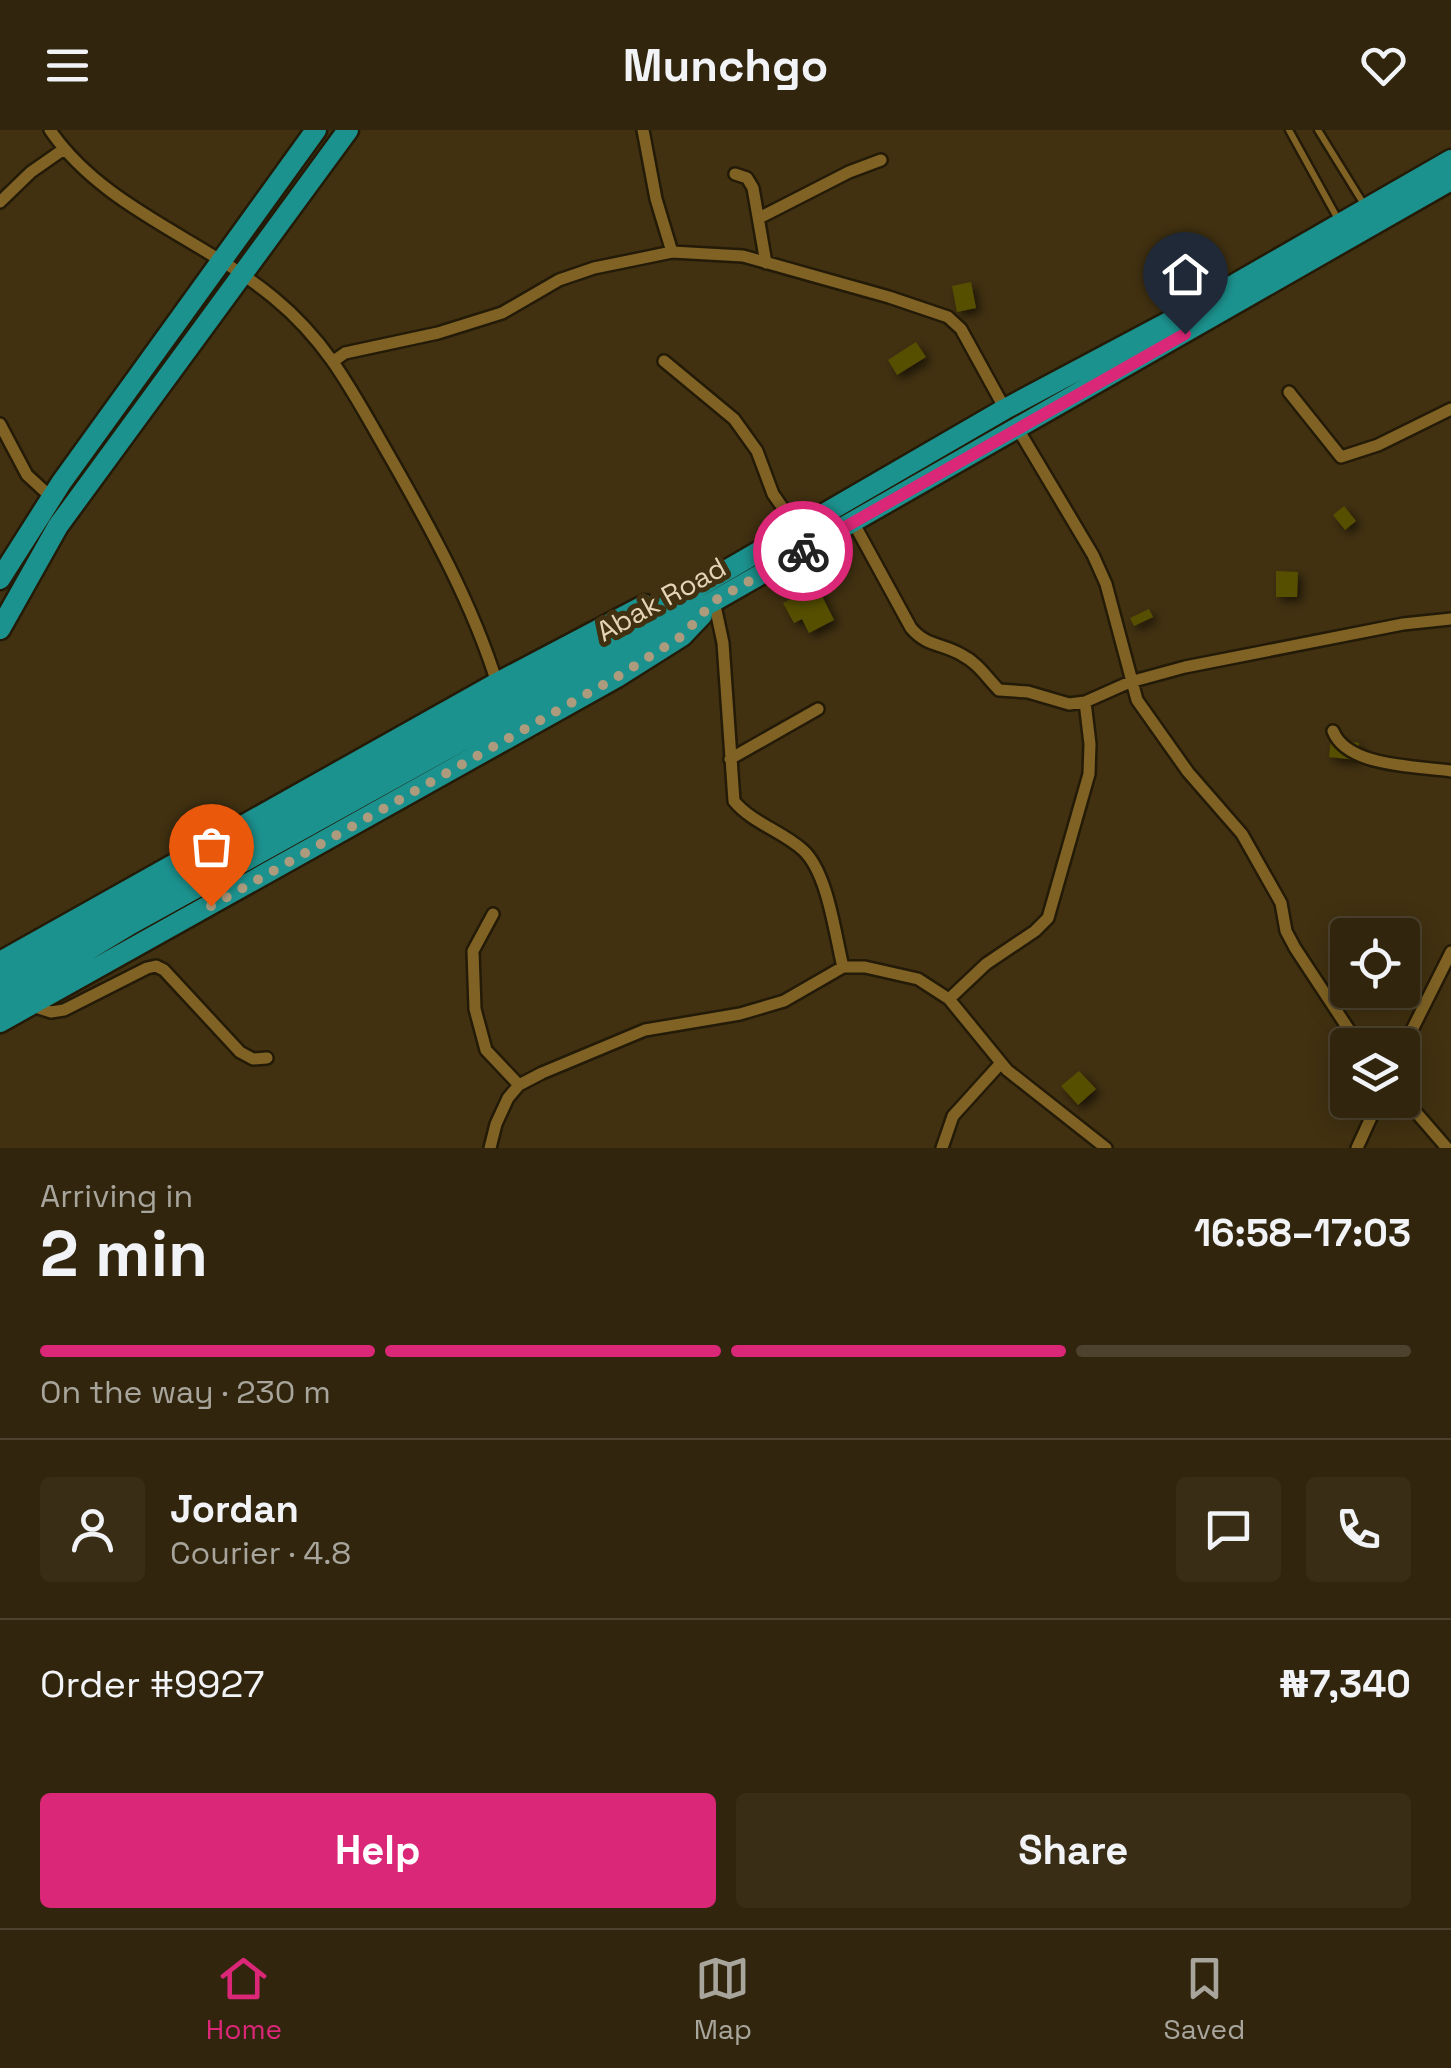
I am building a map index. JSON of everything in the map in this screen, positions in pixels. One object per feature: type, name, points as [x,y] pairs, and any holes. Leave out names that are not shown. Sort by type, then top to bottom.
[{"type":"highway","points":[[0,578],[51,498],[316,130]]},
{"type":"highway","points":[[0,629],[58,526],[348,130]]},
{"type":"highway","name":"Abak Road","points":[[1371,217],[1451,160]]},
{"type":"highway","name":"Abak Road","points":[[0,1003],[131,924],[1018,429],[1346,231],[1451,180]]},
{"type":"highway","name":"Abak Road","points":[[0,981],[748,560],[1005,410],[1346,231]]},
{"type":"highway","points":[[0,962],[496,683],[660,598],[748,560]]},
{"type":"highway","points":[[0,1022],[617,677],[682,636],[714,601]]},
{"type":"street","points":[[50,130],[64,149],[131,206],[224,260],[276,300],[334,360],[443,552],[483,640],[496,683]]},
{"type":"street","points":[[643,130],[656,199],[672,252]]},
{"type":"street","points":[[0,202],[31,172],[64,149]]},
{"type":"street","points":[[758,218],[880,160]]},
{"type":"street","points":[[735,174],[746,178],[753,188],[766,263]]},
{"type":"street","points":[[334,360],[345,353],[438,333],[502,313],[558,280],[594,268],[672,252],[743,256],[948,318],[962,329],[1005,410]]},
{"type":"street","points":[[664,362],[734,419],[757,451],[773,494],[798,531]]},
{"type":"street","points":[[1289,392],[1340,457],[1378,445],[1451,409]]},
{"type":"street","points":[[0,424],[27,475],[51,498]]},
{"type":"street","points":[[1018,429],[1093,555],[1106,584],[1137,700],[1188,772],[1242,834],[1281,903],[1294,948],[1348,1028]]},
{"type":"street","points":[[853,522],[921,640],[962,654],[999,690],[1028,692],[1069,704],[1185,667],[1402,624],[1451,619]]},
{"type":"street","points":[[714,601],[723,643],[734,801],[743,812],[806,852],[814,865],[843,967]]},
{"type":"street","points":[[949,999],[986,964],[1036,931],[1048,918],[1089,774],[1085,702]]},
{"type":"street","points":[[730,759],[818,710]]},
{"type":"street","points":[[1333,731],[1337,741],[1354,755],[1451,771]]},
{"type":"street","points":[[493,914],[474,952],[475,1008],[486,1050],[519,1085]]},
{"type":"street","points":[[1413,1028],[1451,952]]},
{"type":"street","points":[[28,1004],[52,1012],[64,1010],[156,966],[240,1052],[253,1060],[268,1058]]},
{"type":"street","points":[[490,1148],[496,1124],[519,1085],[645,1030],[740,1014],[784,1002],[843,967],[865,967],[918,979],[949,999],[1001,1063],[1106,1148]]},
{"type":"street","points":[[942,1148],[953,1116],[1001,1063]]},
{"type":"street","points":[[1420,1117],[1447,1148]]},
{"type":"street","points":[[1358,1148],[1370,1118]]},
{"type":"lane","points":[[1289,130],[1346,231]]},
{"type":"lane","points":[[1318,130],[1371,217]]},
{"type":"building","points":[[971,282],[976,308],[957,312],[952,286]]},
{"type":"building","points":[[916,342],[926,357],[897,375],[888,360]]},
{"type":"building","points":[[1344,506],[1356,521],[1345,530],[1333,515]]},
{"type":"building","points":[[1276,571],[1298,572],[1297,597],[1276,597]]},
{"type":"building","points":[[817,586],[834,620],[809,633],[802,619],[794,623],[783,603]]},
{"type":"building","points":[[1149,609],[1153,617],[1134,626],[1130,618]]},
{"type":"building","points":[[1331,739],[1359,743],[1357,760],[1329,757]]},
{"type":"building","points":[[1079,1071],[1096,1089],[1078,1105],[1061,1086]]},
{"type":"way so far","points":[[211,906],[617,677],[682,636],[714,601],[803,551]]},
{"type":"route","points":[[803,551],[1185,334]]}]
